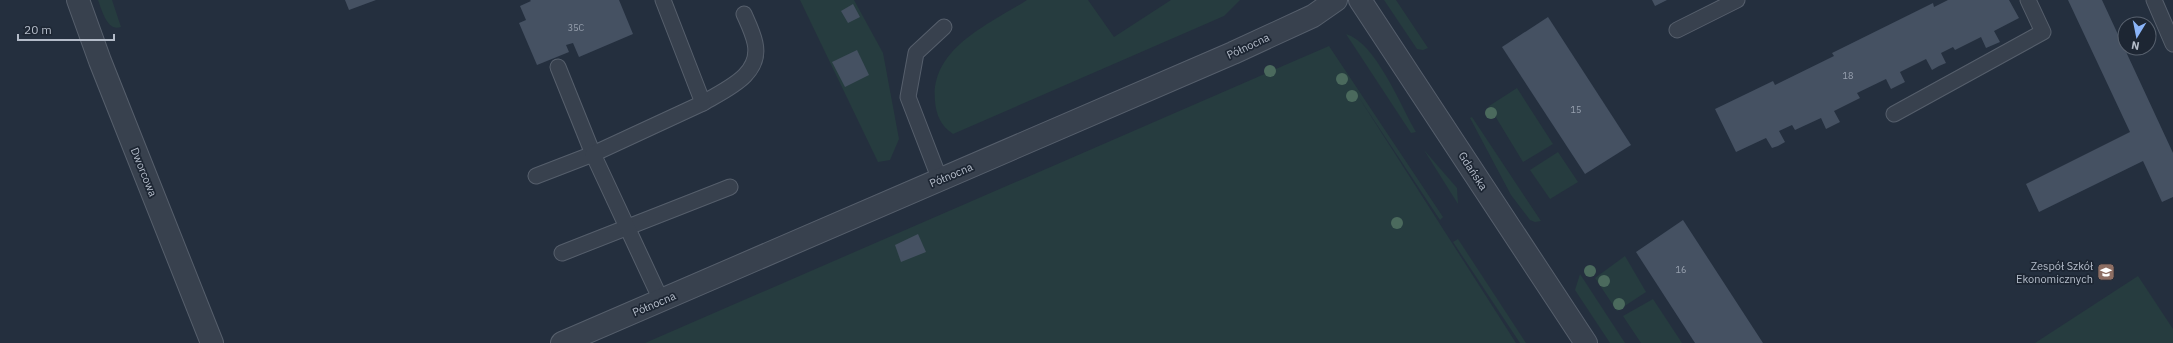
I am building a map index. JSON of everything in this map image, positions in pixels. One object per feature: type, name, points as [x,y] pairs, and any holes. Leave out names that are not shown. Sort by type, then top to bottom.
[{"type":"street","name":"Dworcowa","points":[[78,0],[106,76],[212,343]]},
{"type":"street","name":"Północna","points":[[562,343],[1233,53],[1313,16],[1336,0]]},
{"type":"street","name":"Gdańska","points":[[1360,0],[1586,343]]},
{"type":"lane","points":[[662,0],[703,103]]},
{"type":"lane","points":[[1677,30],[1737,0]]},
{"type":"lane","points":[[1894,114],[2043,32],[2028,0]]},
{"type":"lane","points":[[2154,0],[2173,44]]},
{"type":"lane","points":[[536,176],[593,154],[703,103],[745,78],[756,61],[756,43],[744,14]]},
{"type":"lane","points":[[940,180],[908,97],[916,53],[944,27]]},
{"type":"lane","points":[[558,67],[593,154],[661,300]]},
{"type":"lane","points":[[562,254],[730,187]]},
{"type":"green space","points":[[98,0],[112,0],[121,27],[116,28],[109,23],[103,14]]},
{"type":"green space","points":[[800,0],[854,0],[883,53],[899,139],[890,160],[878,162]]},
{"type":"green space","points":[[1027,0],[1088,0],[1114,37],[1171,0],[1240,0],[1224,16],[953,134],[942,124],[938,115],[935,101],[936,82],[942,66],[952,52],[965,40]]},
{"type":"green space","points":[[1384,0],[1396,0],[1428,48],[1423,50],[1417,49]]},
{"type":"green space","points":[[1346,34],[1357,40],[1367,49],[1377,62],[1416,132],[1411,133]]},
{"type":"green space","points":[[1329,46],[1443,217],[1440,220],[1358,96],[1516,343],[645,343]]},
{"type":"green space","points":[[1517,88],[1553,144],[1523,162],[1489,106]]},
{"type":"green space","points":[[1472,117],[1541,221],[1535,222],[1530,220],[1511,195],[1470,118]]},
{"type":"green space","points":[[1424,150],[1457,188],[1458,204]]},
{"type":"green space","points":[[1558,152],[1578,182],[1550,199],[1530,170]]},
{"type":"green space","points":[[1458,239],[1526,343],[1520,343],[1453,242]]},
{"type":"green space","points":[[1625,256],[1646,292],[1617,311],[1595,278]]},
{"type":"green space","points":[[1580,274],[1625,343],[1610,343],[1575,290]]},
{"type":"green space","points":[[2138,276],[2173,329],[2173,343],[2035,343]]},
{"type":"green space","points":[[1653,299],[1682,343],[1641,343],[1623,316]]},
{"type":"building","points":[[345,0],[376,0],[349,10]]},
{"type":"building","points":[[530,0],[619,0],[633,34],[579,57],[573,43],[566,45],[569,52],[537,65],[519,23],[526,20],[520,6],[531,1]]},
{"type":"building","points":[[1652,0],[1667,0],[1655,6]]},
{"type":"building","points":[[1948,0],[2009,0],[2019,18],[1994,31],[2000,42],[1986,48],[1981,37],[1955,50],[1953,47],[1941,53],[1946,63],[1932,70],[1926,59],[1900,72],[1905,82],[1891,89],[1886,79],[1857,93],[1860,98],[1834,111],[1840,122],[1826,129],[1821,118],[1795,130],[1792,125],[1779,131],[1785,142],[1778,146],[1772,148],[1766,138],[1736,152],[1715,109],[1773,81],[1775,85],[1834,56],[1832,53],[1933,3],[1934,7]]},
{"type":"building","points":[[2068,0],[2102,0],[2117,32],[2117,56],[2128,56],[2173,153],[2173,197],[2162,202],[2143,161],[2039,212],[2026,184],[2130,132]]},
{"type":"building","points":[[853,4],[860,17],[848,23],[841,11]]},
{"type":"building","points":[[1548,17],[1631,145],[1585,174],[1502,47]]},
{"type":"building","points":[[857,50],[869,75],[845,87],[832,62]]},
{"type":"building","points":[[1683,220],[1763,343],[1695,343],[1636,252]]},
{"type":"building","points":[[918,234],[926,252],[901,262],[895,245]]},
{"type":"place","name":"Zespół Szkół Ekonomicznych","points":[[2106,272]]}]
